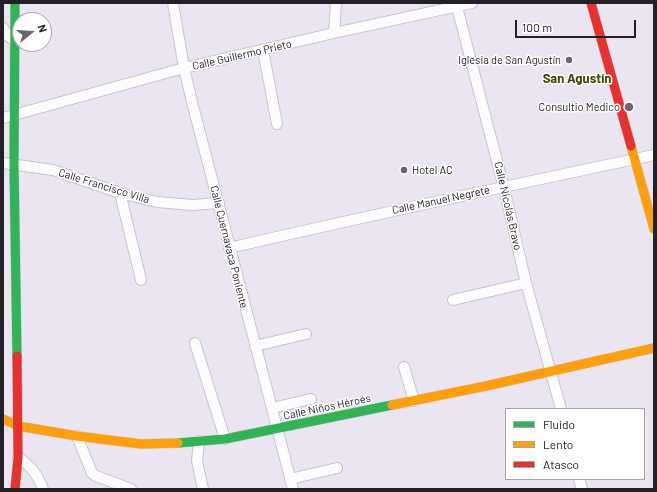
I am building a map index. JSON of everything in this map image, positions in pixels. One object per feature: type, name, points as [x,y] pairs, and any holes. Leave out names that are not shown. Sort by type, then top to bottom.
[{"type":"main road","points":[[591,3],[654,229]]},
{"type":"main road","points":[[15,52],[14,165],[18,426],[18,457],[15,489]]},
{"type":"main road","name":"Calle Niños Héroes","points":[[3,419],[18,426],[76,436],[141,444],[180,443],[225,439],[278,430],[551,372],[654,348]]},
{"type":"street","name":"Calle Cuernavaca Poniente","points":[[173,3],[184,68],[293,489]]},
{"type":"street","points":[[334,33],[336,3]]},
{"type":"street","name":"Calle Guillermo Prieto","points":[[3,118],[184,68],[457,4],[472,3]]},
{"type":"street","name":"Calle Nicolás Bravo","points":[[457,4],[504,188],[526,283],[561,408]]},
{"type":"street","points":[[3,28],[8,36],[12,38]]},
{"type":"street","points":[[263,50],[277,124]]},
{"type":"street","name":"Calle Manuel Negrete","points":[[230,248],[420,204],[504,188],[654,155]]},
{"type":"street","points":[[3,163],[14,165]]},
{"type":"street","name":"Calle Francisco Villa","points":[[14,165],[53,170],[120,193],[154,201],[193,205],[218,203]]},
{"type":"street","points":[[120,193],[142,280]]},
{"type":"street","points":[[453,300],[526,283]]},
{"type":"street","points":[[255,346],[306,334]]},
{"type":"street","points":[[195,343],[225,439]]},
{"type":"street","points":[[404,367],[414,401]]},
{"type":"street","points":[[272,408],[311,399]]},
{"type":"street","points":[[76,436],[92,473],[96,476],[131,489]]},
{"type":"street","points":[[199,441],[197,461],[203,489]]},
{"type":"street","points":[[18,457],[32,468],[43,489]]},
{"type":"street","points":[[290,479],[337,468]]},
{"type":"traffic: fast","points":[[15,3],[14,165],[17,356]]},
{"type":"traffic: fast","points":[[178,443],[225,439],[392,405]]},
{"type":"traffic: slow","points":[[631,146],[654,229]]},
{"type":"traffic: slow","points":[[392,405],[486,386],[654,348]]},
{"type":"traffic: slow","points":[[3,419],[18,426],[77,436],[141,444],[178,443]]},
{"type":"traffic: jam","points":[[591,3],[631,146]]},
{"type":"traffic: jam","points":[[15,489],[18,457],[17,356]]},
{"type":"place","name":"Iglesia de San Agustín","points":[[569,60]]},
{"type":"place","name":"Consultio Medico","points":[[629,107]]},
{"type":"place","name":"Hotel AC","points":[[404,170]]},
{"type":"district","name":"San Agustín","points":[[577,79]]}]
